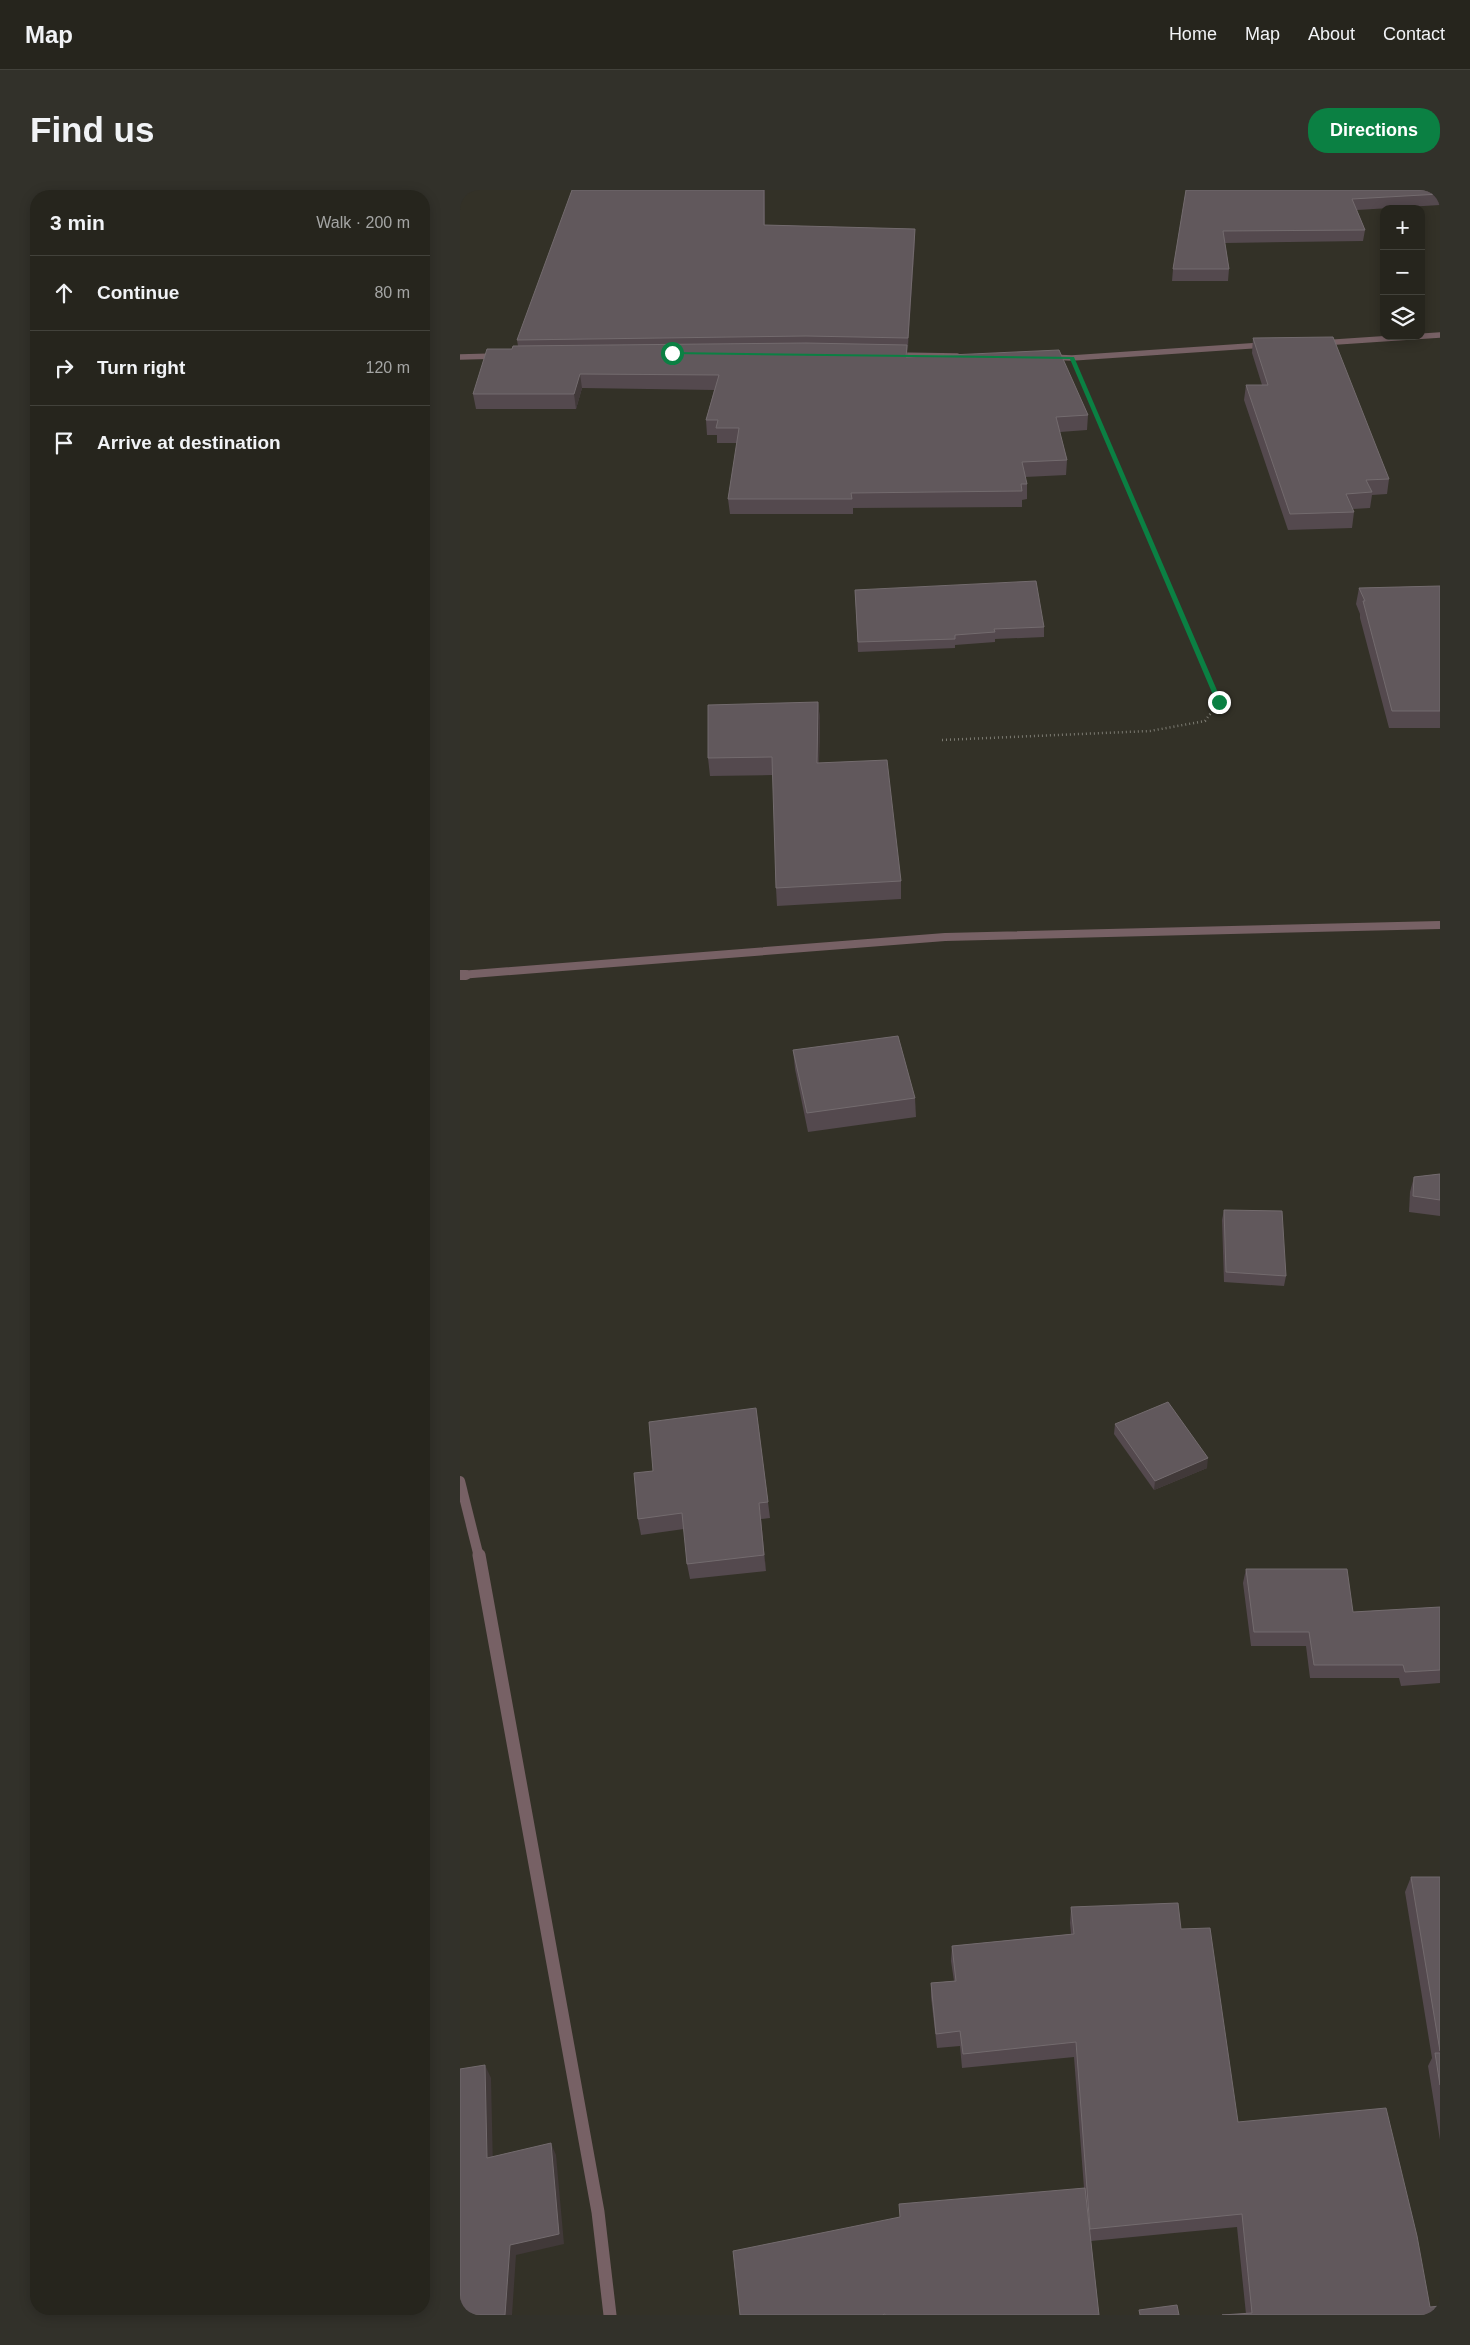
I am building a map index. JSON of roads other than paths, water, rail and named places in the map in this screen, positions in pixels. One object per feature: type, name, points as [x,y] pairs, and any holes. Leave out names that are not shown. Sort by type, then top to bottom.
[{"type":"street","points":[[1312,343],[1440,335]]},
{"type":"street","points":[[1043,357],[1072,358],[1273,345]]},
{"type":"street","points":[[885,354],[964,356]]},
{"type":"street","points":[[460,357],[508,356]]},
{"type":"street","points":[[460,975],[945,937],[1440,925]]},
{"type":"street","points":[[460,1481],[480,1561],[594,2192],[610,2315]]}]
